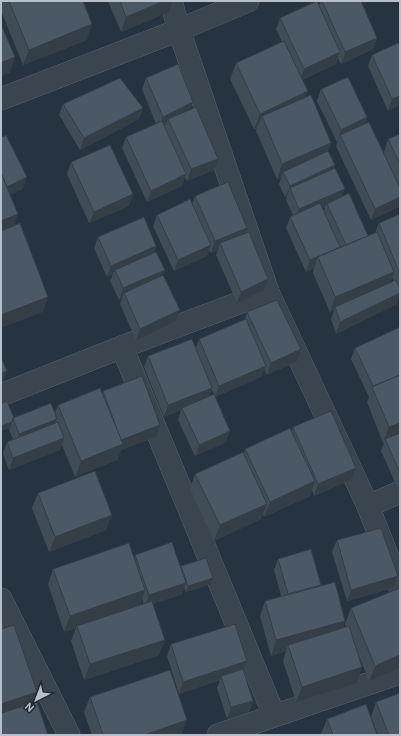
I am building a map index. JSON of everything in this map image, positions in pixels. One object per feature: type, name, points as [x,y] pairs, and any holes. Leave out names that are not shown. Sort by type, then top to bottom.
[{"type":"street","points":[[171,1],[268,292],[368,506],[400,588]]},
{"type":"street","points":[[1,99],[180,30],[248,1]]},
{"type":"street","points":[[1,395],[122,347],[268,292]]},
{"type":"street","points":[[122,347],[274,715]]},
{"type":"street","points":[[368,506],[400,492]]},
{"type":"street","points":[[1,599],[69,735]]},
{"type":"street","points":[[218,735],[400,673]]},
{"type":"building","points":[[9,1],[83,1],[92,24],[29,50]]},
{"type":"building","points":[[120,1],[164,1],[126,17]]},
{"type":"building","points":[[317,1],[340,52],[304,69],[280,18]]},
{"type":"building","points":[[322,1],[361,1],[377,38],[345,52]]},
{"type":"building","points":[[1,24],[15,57],[1,63]]},
{"type":"building","points":[[284,41],[308,91],[260,114],[236,63]]},
{"type":"building","points":[[400,42],[400,96],[392,99],[372,55]]},
{"type":"building","points":[[178,64],[193,102],[163,117],[146,78]]},
{"type":"building","points":[[348,77],[367,117],[341,130],[321,89]]},
{"type":"building","points":[[120,78],[143,108],[84,138],[63,104]]},
{"type":"building","points":[[311,95],[331,143],[282,164],[262,116]]},
{"type":"building","points":[[196,107],[218,159],[191,169],[168,119]]},
{"type":"building","points":[[162,121],[186,174],[151,191],[126,137]]},
{"type":"building","points":[[369,122],[400,188],[400,197],[375,209],[340,135]]},
{"type":"building","points":[[400,134],[400,164],[388,139]]},
{"type":"building","points":[[6,135],[27,177],[7,187],[1,173],[1,138]]},
{"type":"building","points":[[110,145],[133,194],[94,212],[71,162]]},
{"type":"building","points":[[328,151],[335,165],[290,186],[283,172]]},
{"type":"building","points":[[335,168],[345,189],[299,209],[290,188]]},
{"type":"building","points":[[1,173],[18,214],[1,221]]},
{"type":"building","points":[[228,182],[247,228],[215,241],[195,196]]},
{"type":"building","points":[[349,193],[368,236],[346,245],[327,204]]},
{"type":"building","points":[[190,199],[211,245],[178,260],[157,215]]},
{"type":"building","points":[[320,203],[340,247],[310,260],[290,217]]},
{"type":"building","points":[[400,214],[400,274],[379,223]]},
{"type":"building","points":[[144,217],[156,246],[111,266],[98,237]]},
{"type":"building","points":[[20,223],[48,297],[1,315],[1,231]]},
{"type":"building","points":[[249,232],[268,279],[241,292],[220,243]]},
{"type":"building","points":[[377,232],[394,272],[335,297],[318,257]]},
{"type":"building","points":[[156,252],[165,270],[123,288],[115,270]]},
{"type":"building","points":[[163,275],[180,310],[140,329],[124,293]]},
{"type":"building","points":[[396,280],[400,293],[340,322],[335,307]]},
{"type":"building","points":[[277,300],[301,349],[271,363],[247,312]]},
{"type":"building","points":[[246,319],[266,366],[219,386],[199,339]]},
{"type":"building","points":[[400,327],[400,375],[373,386],[355,348]]},
{"type":"building","points":[[192,339],[212,388],[168,405],[148,356]]},
{"type":"building","points":[[1,357],[7,371],[1,373]]},
{"type":"building","points":[[400,375],[400,423],[389,427],[372,387]]},
{"type":"building","points":[[142,376],[160,425],[121,440],[103,391]]},
{"type":"building","points":[[100,388],[123,444],[81,461],[58,405]]},
{"type":"building","points":[[214,394],[230,431],[199,445],[182,408]]},
{"type":"building","points":[[7,401],[14,418],[12,422],[1,426],[1,404]]},
{"type":"building","points":[[51,403],[57,419],[19,434],[13,418]]},
{"type":"building","points":[[331,411],[356,468],[318,484],[293,427]]},
{"type":"building","points":[[58,422],[64,438],[13,458],[7,442]]},
{"type":"building","points":[[290,428],[315,481],[270,502],[245,449]]},
{"type":"building","points":[[400,433],[400,473],[385,439]]},
{"type":"building","points":[[243,452],[267,504],[220,525],[195,474]]},
{"type":"building","points":[[95,471],[112,515],[55,537],[38,493]]},
{"type":"building","points":[[381,528],[398,576],[351,590],[337,540]]},
{"type":"building","points":[[172,542],[186,583],[149,595],[135,555]]},
{"type":"building","points":[[129,543],[145,590],[70,616],[53,569]]},
{"type":"building","points":[[311,549],[321,585],[288,594],[278,559]]},
{"type":"building","points":[[206,558],[213,578],[188,586],[181,566]]},
{"type":"building","points":[[335,582],[345,621],[276,640],[265,601]]},
{"type":"building","points":[[400,588],[400,655],[375,666],[351,608]]},
{"type":"building","points":[[152,601],[165,640],[90,664],[77,626]]},
{"type":"building","points":[[235,624],[247,661],[183,682],[171,644]]},
{"type":"building","points":[[14,625],[37,692],[1,704],[1,629]]},
{"type":"building","points":[[349,626],[362,667],[302,687],[288,645]]},
{"type":"building","points":[[243,669],[253,701],[231,707],[221,676]]},
{"type":"building","points":[[170,670],[187,720],[144,735],[103,735],[90,697]]},
{"type":"building","points":[[400,693],[400,735],[389,735],[376,702]]},
{"type":"building","points":[[37,702],[48,735],[1,735],[1,713]]},
{"type":"building","points":[[366,704],[377,735],[333,735],[327,719]]}]
